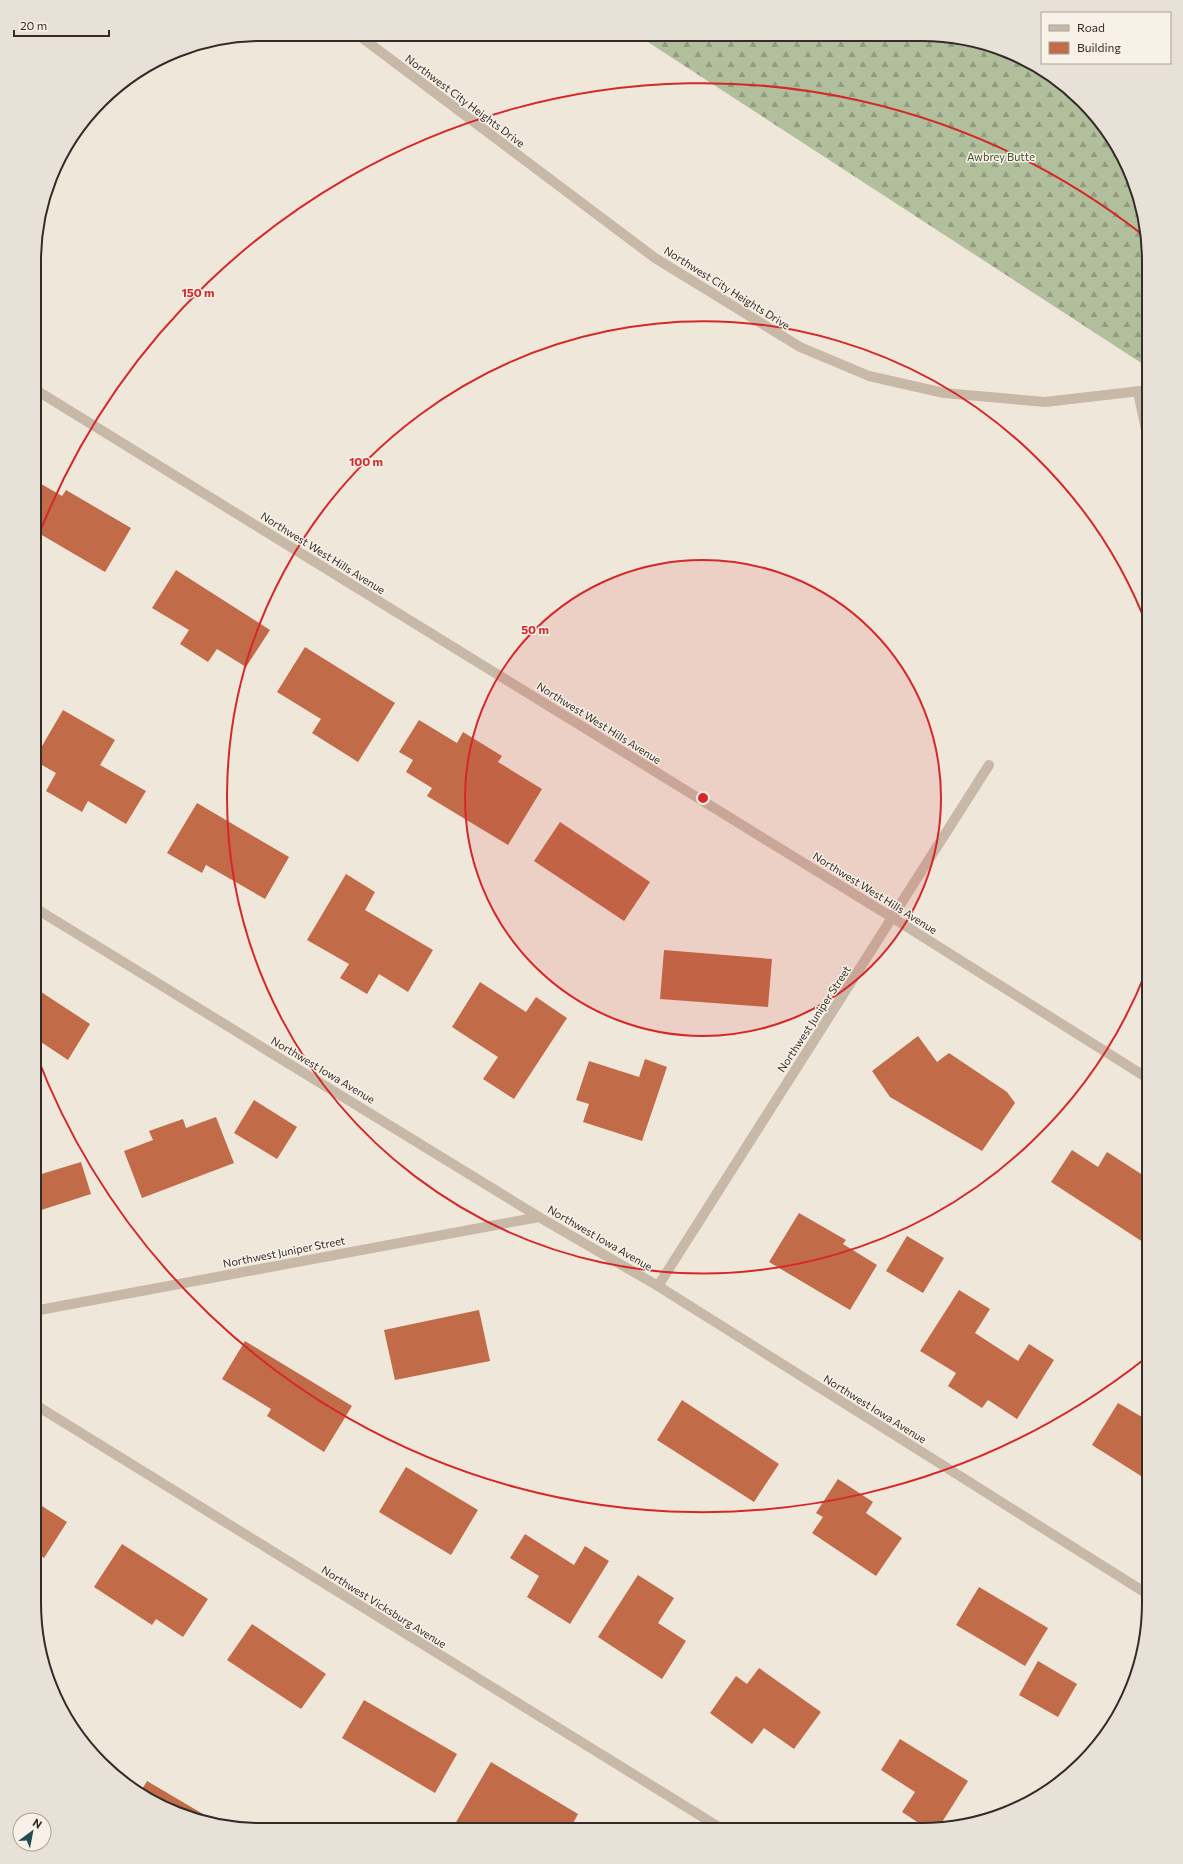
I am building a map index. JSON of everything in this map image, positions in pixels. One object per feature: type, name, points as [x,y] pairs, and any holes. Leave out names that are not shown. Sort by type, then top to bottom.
[{"type":"street","name":"Northwest City Heights Drive","points":[[366,41],[655,258],[800,347],[869,376],[944,393],[1045,402],[1142,391]]},
{"type":"street","points":[[1138,392],[1142,411]]},
{"type":"street","name":"Northwest West Hills Avenue","points":[[41,393],[893,918],[1142,1075]]},
{"type":"street","name":"Northwest Juniper Street","points":[[658,1286],[989,765]]},
{"type":"street","name":"Northwest Iowa Avenue","points":[[41,912],[539,1217],[658,1286],[1142,1591]]},
{"type":"street","name":"Northwest Juniper Street","points":[[41,1310],[539,1217]]},
{"type":"street","name":"Northwest Vicksburg Avenue","points":[[41,1408],[712,1823]]},
{"type":"green space","name":"Awbrey Butte","points":[[646,41],[936,41],[965,45],[993,53],[1019,64],[1044,78],[1078,105],[1096,127],[1112,151],[1130,190],[1138,218],[1142,247],[1142,363]]},
{"type":"building","points":[[41,484],[62,496],[66,490],[131,528],[105,572],[41,535]]},
{"type":"building","points":[[176,570],[270,630],[246,667],[217,649],[208,662],[180,644],[189,630],[152,608]]},
{"type":"building","points":[[305,647],[395,703],[358,762],[312,733],[321,719],[277,692]]},
{"type":"building","points":[[63,710],[115,740],[100,765],[146,791],[126,824],[88,801],[82,812],[46,791],[56,773],[41,764],[41,748]]},
{"type":"building","points":[[419,720],[457,743],[463,732],[502,756],[498,762],[542,789],[508,845],[427,796],[432,788],[406,772],[413,760],[399,752]]},
{"type":"building","points":[[197,803],[289,857],[265,899],[206,865],[202,873],[167,853]]},
{"type":"building","points":[[560,822],[650,882],[624,921],[534,861]]},
{"type":"building","points":[[346,874],[375,892],[365,910],[433,950],[408,992],[379,974],[367,994],[340,978],[349,964],[307,940]]},
{"type":"building","points":[[664,950],[772,959],[768,1007],[660,999]]},
{"type":"building","points":[[480,982],[526,1012],[536,997],[567,1018],[514,1099],[483,1079],[498,1057],[452,1027]]},
{"type":"building","points":[[41,992],[90,1024],[68,1060],[41,1042]]},
{"type":"building","points":[[918,1036],[937,1062],[949,1053],[1007,1092],[1015,1103],[982,1151],[890,1097],[872,1071]]},
{"type":"building","points":[[645,1059],[667,1067],[642,1141],[583,1122],[589,1104],[576,1100],[589,1061],[639,1077]]},
{"type":"building","points":[[254,1100],[297,1127],[277,1159],[234,1133]]},
{"type":"building","points":[[216,1117],[234,1163],[142,1198],[124,1151],[153,1140],[149,1131],[183,1119],[186,1128]]},
{"type":"building","points":[[1072,1150],[1098,1167],[1107,1152],[1142,1174],[1142,1241],[1051,1182]]},
{"type":"building","points":[[81,1162],[91,1194],[41,1210],[41,1174]]},
{"type":"building","points":[[799,1213],[846,1240],[843,1244],[877,1265],[850,1310],[769,1262]]},
{"type":"building","points":[[907,1236],[944,1258],[923,1293],[886,1271]]},
{"type":"building","points":[[959,1290],[990,1309],[975,1333],[1018,1361],[1029,1344],[1054,1360],[1017,1419],[988,1400],[982,1408],[948,1386],[956,1373],[920,1351]]},
{"type":"building","points":[[479,1310],[490,1361],[395,1380],[384,1330]]},
{"type":"building","points":[[245,1341],[352,1406],[324,1452],[267,1416],[271,1409],[222,1379]]},
{"type":"building","points":[[682,1400],[779,1464],[754,1502],[657,1440]]},
{"type":"building","points":[[1118,1403],[1142,1417],[1142,1477],[1092,1445]]},
{"type":"building","points":[[406,1467],[478,1510],[451,1555],[379,1512]]},
{"type":"building","points":[[838,1479],[873,1502],[866,1513],[902,1538],[876,1576],[812,1533],[823,1517],[816,1513]]},
{"type":"building","points":[[41,1505],[67,1522],[44,1558],[41,1556]]},
{"type":"building","points":[[525,1534],[574,1565],[585,1546],[609,1561],[570,1624],[527,1597],[539,1576],[510,1558]]},
{"type":"building","points":[[122,1544],[208,1599],[183,1637],[156,1619],[152,1625],[94,1587]]},
{"type":"building","points":[[638,1575],[674,1598],[658,1623],[686,1641],[662,1679],[598,1637]]},
{"type":"building","points":[[979,1587],[1048,1628],[1025,1666],[956,1625]]},
{"type":"building","points":[[252,1624],[326,1674],[301,1709],[227,1660]]},
{"type":"building","points":[[1038,1661],[1077,1684],[1058,1717],[1019,1695]]},
{"type":"building","points":[[759,1668],[821,1712],[794,1749],[764,1728],[752,1744],[710,1713],[736,1676],[747,1684]]},
{"type":"building","points":[[364,1700],[457,1754],[435,1793],[342,1738]]},
{"type":"building","points":[[900,1739],[968,1781],[942,1822],[919,1823],[902,1812],[915,1792],[881,1770]]},
{"type":"building","points":[[491,1762],[578,1814],[573,1823],[455,1823]]},
{"type":"building","points":[[147,1781],[203,1814],[177,1806],[143,1788]]}]
